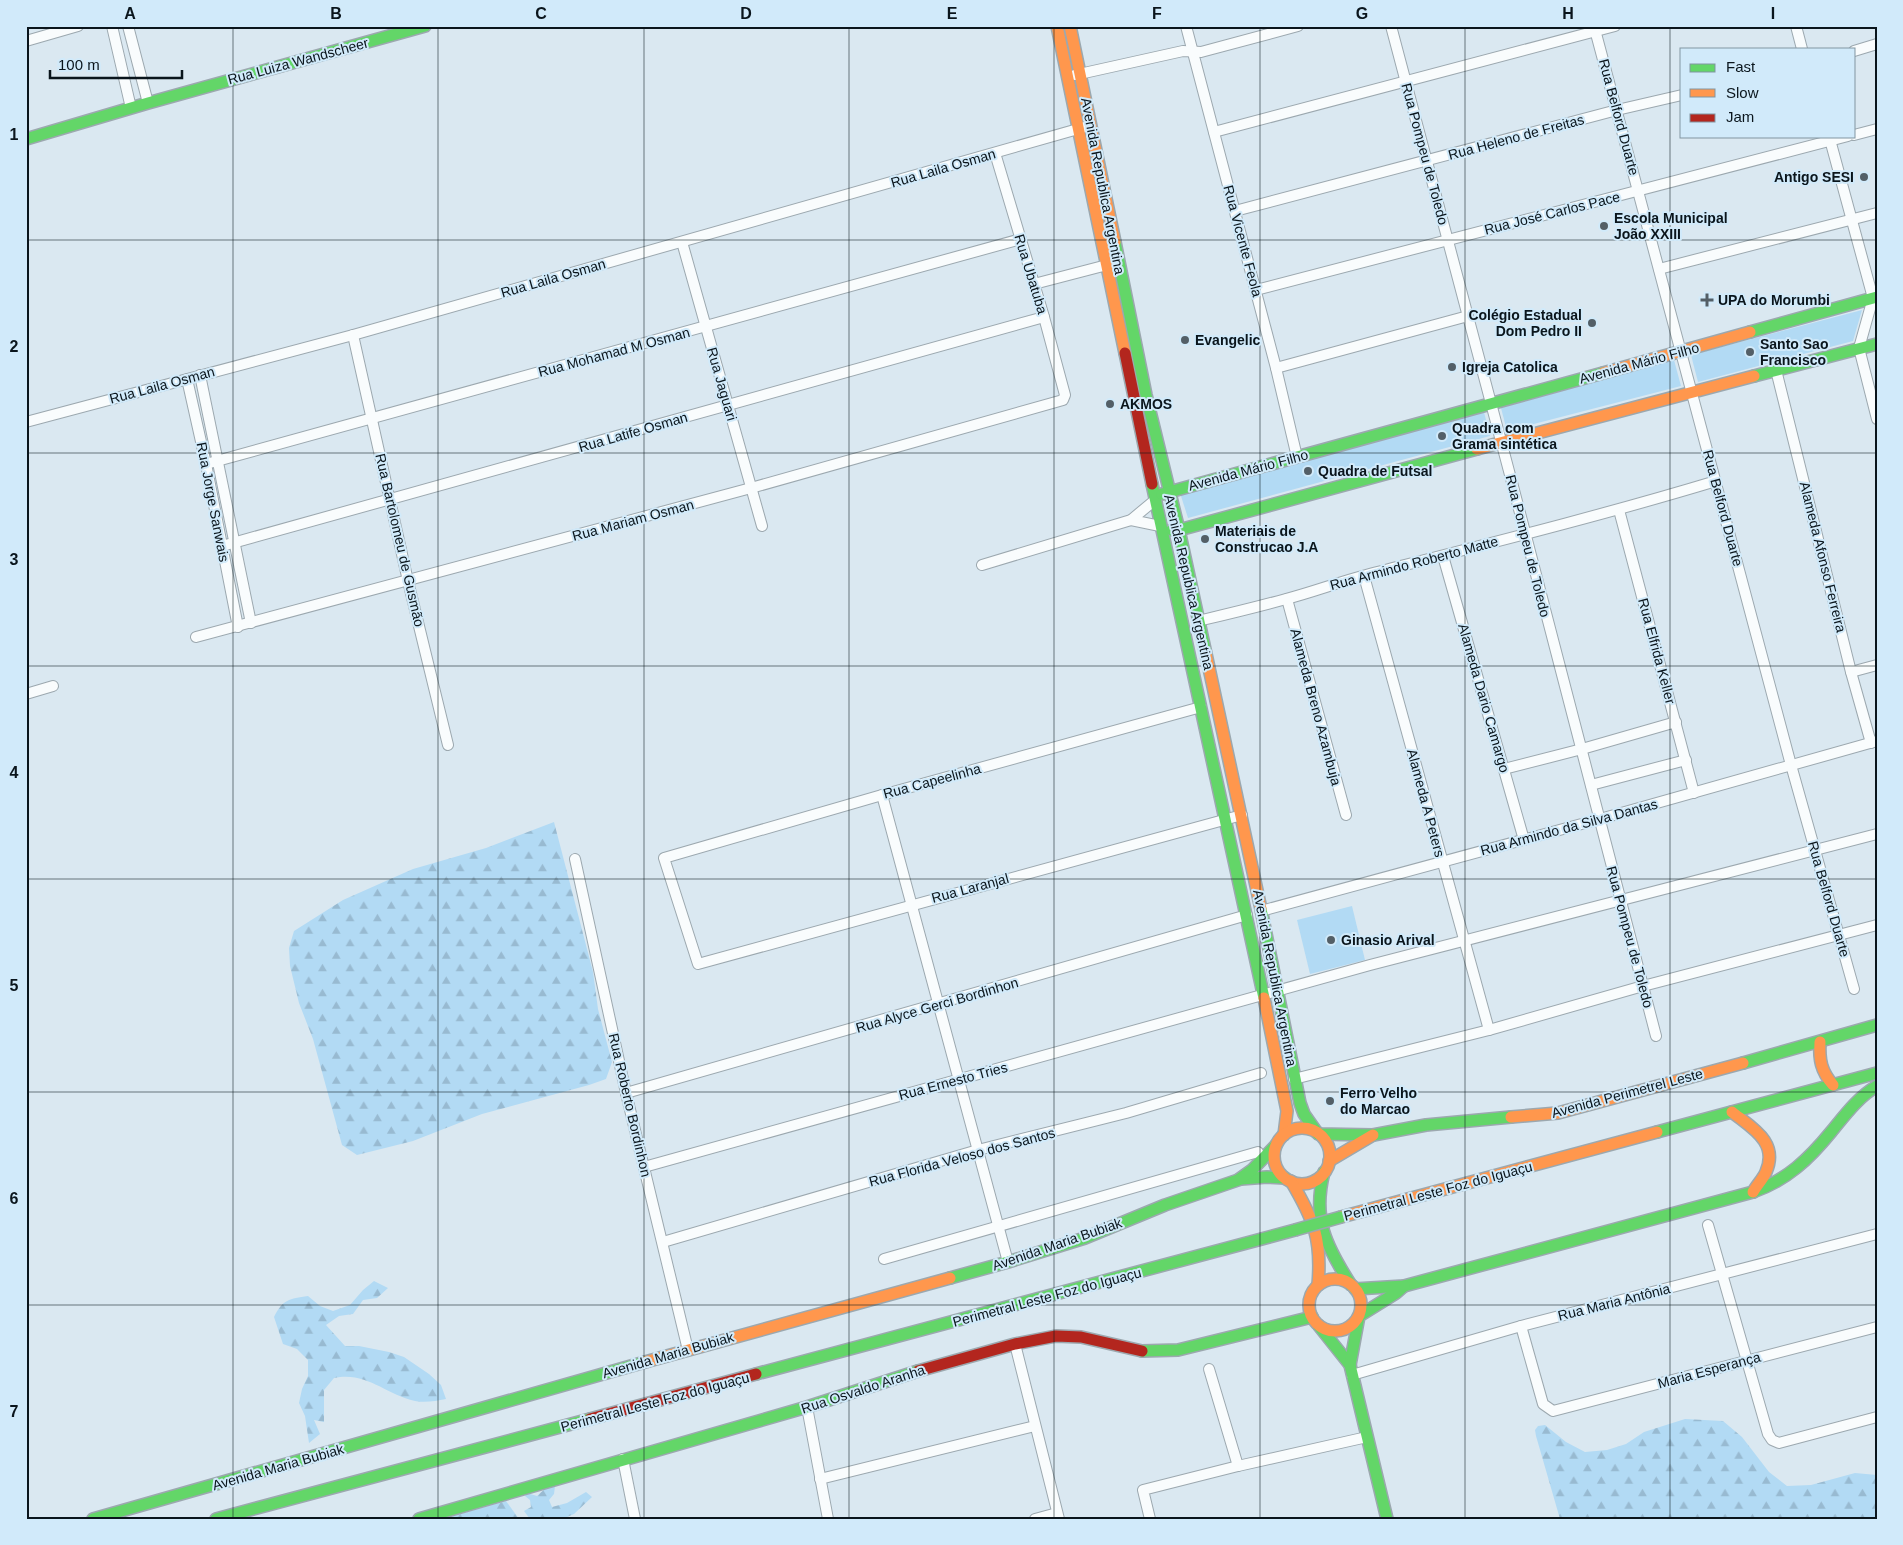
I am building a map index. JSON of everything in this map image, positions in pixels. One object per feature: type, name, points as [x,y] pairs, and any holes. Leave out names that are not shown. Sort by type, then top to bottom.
[{"type":"main road","name":"Rua Luiza Wandscheer","points":[[26,139],[425,26]]},
{"type":"main road","name":"Avenida Republica Argentina","points":[[1057,26],[1066,69],[1084,127],[1179,530],[1242,815],[1294,1079],[1304,1114],[1318,1134]]},
{"type":"main road","name":"Avenida Republica Argentina","points":[[1070,26],[1080,74],[1084,127],[1107,265],[1160,526],[1247,915],[1286,1111],[1284,1135]]},
{"type":"main road","name":"Avenida Mário Filho","points":[[1155,500],[1159,495],[1169,491],[1875,298]]},
{"type":"main road","points":[[1160,526],[1179,530],[1877,344]]},
{"type":"main road","name":"Avenida Perimetrel Leste","points":[[1318,1134],[1373,1135],[1426,1125],[1558,1113],[1877,1025]]},
{"type":"main road","points":[[1820,1042],[1819,1058],[1822,1073],[1833,1085]]},
{"type":"main road","name":"Perimetral Leste Foz do Iguaçu","points":[[216,1519],[1877,1073]]},
{"type":"main road","points":[[1351,1370],[1316,1322],[1310,1300],[1314,1290],[1323,1282],[1334,1279],[1353,1287],[1404,1286],[1772,1186],[1801,1167],[1856,1102],[1877,1086]]},
{"type":"main road","points":[[1732,1112],[1760,1133],[1769,1149],[1768,1166],[1754,1192]]},
{"type":"main road","points":[[1288,1180],[1296,1183],[1309,1183],[1320,1177],[1324,1172],[1329,1161],[1326,1143],[1312,1130],[1294,1129],[1284,1135],[1276,1145],[1274,1157],[1277,1169],[1288,1180],[1311,1214],[1319,1242],[1321,1266],[1318,1286]]},
{"type":"main road","name":"Avenida Perimetrel Leste","points":[[1329,1161],[1373,1135]]},
{"type":"main road","name":"Avenida Maria Bubiak","points":[[1238,1180],[1252,1170],[1276,1145]]},
{"type":"main road","points":[[1324,1172],[1319,1205],[1322,1224],[1332,1255],[1358,1294],[1361,1305],[1351,1370],[1386,1519]]},
{"type":"main road","name":"Avenida Maria Bubiak","points":[[93,1519],[688,1350],[1008,1262],[1085,1238],[1165,1206],[1238,1180],[1267,1176],[1288,1180]]},
{"type":"main road","points":[[1316,1322],[1330,1331],[1342,1331],[1352,1325],[1359,1316],[1404,1286]]},
{"type":"main road","name":"Rua Osvaldo Aranha","points":[[419,1519],[623,1459],[807,1408],[908,1374],[1015,1344],[1056,1336],[1081,1337],[1139,1351],[1178,1350],[1288,1322],[1316,1322]]},
{"type":"street","points":[[26,41],[78,26]]},
{"type":"street","points":[[112,26],[131,108]]},
{"type":"street","points":[[128,26],[148,103]]},
{"type":"street","name":"Rua Vicente Feola","points":[[1186,26],[1256,290],[1297,457]]},
{"type":"street","points":[[1066,69],[1074,74],[1080,74],[1183,51],[1201,52],[1298,26]]},
{"type":"street","name":"Rua Pompeu de Toledo","points":[[1391,26],[1656,1036]]},
{"type":"street","points":[[1214,132],[1595,29],[1615,26]]},
{"type":"street","points":[[1796,26],[1802,48]]},
{"type":"street","name":"Rua Belford Duarte","points":[[1595,29],[1791,765],[1854,989]]},
{"type":"street","points":[[1856,50],[1877,44]]},
{"type":"street","name":"Rua Heleno de Freitas","points":[[1235,211],[1617,110],[1680,95]]},
{"type":"street","name":"Rua Laila Osman","points":[[26,422],[353,335],[995,154],[1084,127]]},
{"type":"street","points":[[1856,134],[1877,129]]},
{"type":"street","points":[[1829,139],[1875,298],[1859,348],[1877,420]]},
{"type":"street","name":"Rua José Carlos Pace","points":[[1256,290],[1447,239],[1639,192],[1829,139]]},
{"type":"street","name":"Rua Ubatuba","points":[[995,154],[1044,317],[1065,395]]},
{"type":"street","points":[[1659,269],[1877,214]]},
{"type":"street","name":"Rua Mohamad M Osman","points":[[206,464],[1021,239]]},
{"type":"street","name":"Rua Jaguari","points":[[682,242],[762,526]]},
{"type":"street","points":[[1034,284],[1107,265]]},
{"type":"street","points":[[1276,368],[1468,316]]},
{"type":"street","name":"Rua Latife Osman","points":[[222,546],[1044,317]]},
{"type":"street","name":"Rua Bartolomeu de Gusmão","points":[[353,335],[408,581],[448,745]]},
{"type":"street","name":"Alameda Afonso Ferreira","points":[[1776,370],[1851,672],[1874,742]]},
{"type":"street","name":"Rua Jorge Sanwais","points":[[200,375],[251,623]]},
{"type":"street","name":"Rua Jorge Sanwais","points":[[187,379],[238,627]]},
{"type":"street","name":"Rua Mariam Osman","points":[[196,637],[751,488],[1058,403],[1063,400],[1065,395]]},
{"type":"street","name":"Rua Armindo Roberto Matte","points":[[1198,621],[1287,599],[1524,533],[1619,510],[1716,481]]},
{"type":"street","points":[[982,565],[1131,520],[1155,500]]},
{"type":"street","name":"Rua Elfrida Keller","points":[[1619,510],[1694,793]]},
{"type":"street","points":[[1131,520],[1160,526]]},
{"type":"street","name":"Alameda Dario Camargo","points":[[1443,556],[1524,840]]},
{"type":"street","name":"Alameda A Peters","points":[[1364,576],[1489,1030]]},
{"type":"street","name":"Alameda Breno Azambuja","points":[[1287,599],[1346,815]]},
{"type":"street","points":[[1851,672],[1877,664]]},
{"type":"street","points":[[26,694],[53,686]]},
{"type":"street","name":"Rua Capeelinha","points":[[698,964],[664,858],[882,795],[1201,707]]},
{"type":"street","points":[[1504,769],[1676,722]]},
{"type":"street","name":"Rua Armindo da Silva Dantas","points":[[1261,911],[1874,742]]},
{"type":"street","points":[[1591,785],[1686,760]]},
{"type":"street","points":[[882,795],[960,1078],[1008,1262]]},
{"type":"street","name":"Rua Laranjal","points":[[698,964],[1242,815]]},
{"type":"street","name":"Rua Ernesto Tries","points":[[644,1167],[960,1078],[1465,940],[1877,834]]},
{"type":"street","name":"Rua Roberto Bordinhon","points":[[575,859],[626,1093],[688,1350]]},
{"type":"street","name":"Rua Alyce Gerci Bordinhon","points":[[626,1093],[939,1005],[1247,915]]},
{"type":"street","points":[[1294,1079],[1489,1030],[1643,986],[1877,925]]},
{"type":"street","name":"Rua Florida Veloso dos Santos","points":[[663,1242],[978,1150],[1126,1113],[1261,1073]]},
{"type":"street","points":[[884,1259],[1258,1152]]},
{"type":"street","points":[[1708,1225],[1768,1434],[1772,1440],[1779,1443],[1877,1418]]},
{"type":"street","name":"Rua Maria Antônia","points":[[1351,1370],[1877,1234]]},
{"type":"street","name":"Maria Esperança","points":[[1521,1326],[1542,1404],[1553,1410],[1877,1327]]},
{"type":"street","points":[[1015,1344],[1058,1516],[1035,1519]]},
{"type":"street","points":[[1209,1369],[1238,1466]]},
{"type":"street","points":[[807,1408],[828,1519]]},
{"type":"street","points":[[820,1479],[1035,1426]]},
{"type":"street","points":[[1150,1519],[1143,1490],[1366,1437]]},
{"type":"street","points":[[623,1459],[635,1519]]},
{"type":"green space","points":[[1862,310],[1853,341],[1698,382],[1691,355]]},
{"type":"green space","points":[[1674,360],[1681,386],[1507,431],[1501,408]]},
{"type":"green space","points":[[1484,412],[1490,436],[1188,518],[1180,493]]},
{"type":"green space","points":[[554,822],[593,972],[598,1009],[612,1062],[606,1079],[482,1114],[413,1141],[357,1155],[342,1145],[313,1039],[299,1003],[290,966],[289,948],[294,931],[343,900],[413,869],[486,848]]},
{"type":"green space","name":"Ginasio Arival","points":[[1352,906],[1365,960],[1310,974],[1297,920]]},
{"type":"green space","points":[[374,1281],[388,1288],[377,1298],[363,1300],[353,1314],[339,1316],[326,1325],[345,1346],[359,1346],[404,1357],[429,1374],[441,1385],[446,1399],[427,1402],[415,1401],[404,1398],[366,1380],[345,1377],[334,1378],[324,1390],[324,1422],[314,1420],[320,1434],[309,1443],[305,1416],[299,1403],[302,1389],[308,1376],[308,1360],[297,1349],[283,1344],[274,1317],[284,1303],[301,1297],[308,1296],[320,1306],[333,1311],[350,1305]]},
{"type":"green space","points":[[1685,1419],[1723,1421],[1742,1437],[1769,1472],[1787,1486],[1811,1485],[1855,1473],[1877,1475],[1877,1519],[1560,1519],[1536,1436],[1535,1430],[1538,1426],[1545,1425],[1566,1442],[1585,1452],[1607,1450],[1626,1444],[1644,1432]]},
{"type":"green space","points":[[548,1486],[555,1486],[554,1494],[549,1500],[552,1507],[567,1503],[586,1492],[592,1497],[574,1514],[567,1517],[530,1519],[524,1511],[531,1507],[530,1500],[525,1496],[527,1493],[537,1496]]},
{"type":"green space","points":[[506,1501],[519,1519],[443,1519]]},
{"type":"traffic: fast","points":[[26,139],[425,26]]},
{"type":"traffic: fast","points":[[1115,242],[1146,395],[1179,530],[1206,654]]},
{"type":"traffic: fast","points":[[1750,332],[1877,297]]},
{"type":"traffic: fast","points":[[1754,376],[1877,344]]},
{"type":"traffic: fast","points":[[1162,494],[1603,373]]},
{"type":"traffic: fast","points":[[1172,530],[1179,530],[1477,449]]},
{"type":"traffic: fast","points":[[1152,484],[1264,998]]},
{"type":"traffic: fast","points":[[1261,909],[1300,1103],[1304,1114],[1318,1134],[1373,1135],[1426,1125],[1511,1117]]},
{"type":"traffic: fast","points":[[1743,1063],[1877,1025]]},
{"type":"traffic: fast","points":[[1657,1132],[1877,1073]]},
{"type":"traffic: fast","points":[[1753,1192],[1787,1175],[1806,1160],[1858,1101],[1877,1086]]},
{"type":"traffic: fast","points":[[950,1278],[1085,1238],[1165,1205],[1238,1180],[1252,1170],[1276,1145]]},
{"type":"traffic: fast","points":[[1324,1172],[1320,1204],[1324,1232],[1335,1258],[1351,1285]]},
{"type":"traffic: fast","points":[[1241,1179],[1285,1178]]},
{"type":"traffic: fast","points":[[1355,1289],[1404,1286],[1753,1192]]},
{"type":"traffic: fast","points":[[1295,1230],[1341,1217]]},
{"type":"traffic: fast","points":[[756,1374],[1295,1230]]},
{"type":"traffic: fast","points":[[1350,1365],[1359,1316],[1404,1286]]},
{"type":"traffic: fast","points":[[1142,1351],[1178,1350],[1312,1317]]},
{"type":"traffic: fast","points":[[1319,1326],[1350,1365],[1387,1519]]},
{"type":"traffic: fast","points":[[93,1519],[645,1362]]},
{"type":"traffic: fast","points":[[419,1519],[807,1407],[918,1371]]},
{"type":"traffic: fast","points":[[216,1519],[590,1419]]},
{"type":"traffic: slow","points":[[1057,26],[1125,353]]},
{"type":"traffic: slow","points":[[1070,26],[1115,242]]},
{"type":"traffic: slow","points":[[1603,373],[1750,332]]},
{"type":"traffic: slow","points":[[1477,449],[1754,376]]},
{"type":"traffic: slow","points":[[1206,654],[1261,909]]},
{"type":"traffic: slow","points":[[1264,998],[1287,1111],[1284,1135]]},
{"type":"traffic: slow","points":[[1820,1042],[1822,1065],[1833,1085]]},
{"type":"traffic: slow","points":[[1511,1117],[1558,1113],[1743,1063]]},
{"type":"traffic: slow","points":[[1732,1112],[1755,1130],[1766,1144],[1769,1152],[1766,1172],[1753,1192]]},
{"type":"traffic: slow","points":[[1302,1128],[1317,1133],[1325,1141],[1330,1156],[1325,1171],[1317,1179],[1302,1184],[1287,1179],[1279,1171],[1274,1156],[1279,1141],[1287,1133],[1302,1128]]},
{"type":"traffic: slow","points":[[1341,1217],[1657,1132]]},
{"type":"traffic: slow","points":[[1329,1161],[1373,1135]]},
{"type":"traffic: slow","points":[[1291,1181],[1315,1230],[1319,1255],[1318,1285]]},
{"type":"traffic: slow","points":[[645,1362],[950,1278]]},
{"type":"traffic: slow","points":[[1335,1279],[1349,1283],[1357,1291],[1361,1305],[1357,1319],[1349,1327],[1335,1331],[1321,1327],[1313,1319],[1309,1305],[1313,1291],[1321,1283],[1335,1279]]},
{"type":"traffic: jam","points":[[1125,353],[1152,484]]},
{"type":"traffic: jam","points":[[918,1371],[1015,1344],[1056,1336],[1081,1337],[1142,1351]]},
{"type":"traffic: jam","points":[[590,1419],[756,1374]]},
{"type":"place","name":"Antigo SESI","points":[[1864,177]]},
{"type":"place","name":"Escola Municipal João XXIII","points":[[1604,226]]},
{"type":"place","name":"UPA do Morumbi","points":[[1707,300]]},
{"type":"place","name":"Colégio Estadual Dom Pedro II","points":[[1592,323]]},
{"type":"place","name":"Evangelic","points":[[1185,340]]},
{"type":"place","name":"Santo Sao Francisco","points":[[1750,352]]},
{"type":"place","name":"Igreja Catolica","points":[[1452,367]]},
{"type":"place","name":"AKMOS","points":[[1110,404]]},
{"type":"place","name":"Quadra com Grama sintética","points":[[1442,436]]},
{"type":"place","name":"Quadra de Futsal","points":[[1308,471]]},
{"type":"place","name":"Materiais de Construcao J.A","points":[[1205,539]]},
{"type":"place","name":"Ginasio Arival","points":[[1331,940]]},
{"type":"place","name":"Ferro Velho do Marcao","points":[[1330,1101]]}]
